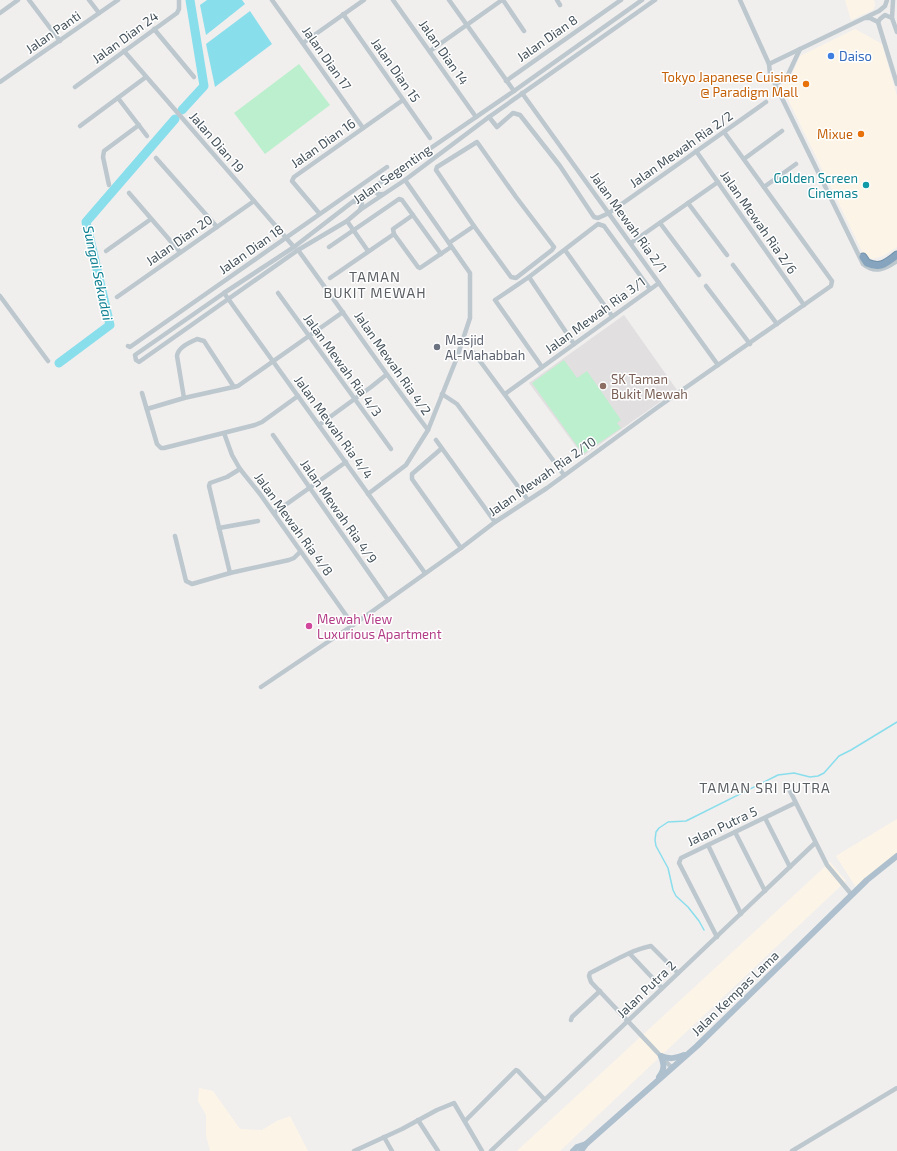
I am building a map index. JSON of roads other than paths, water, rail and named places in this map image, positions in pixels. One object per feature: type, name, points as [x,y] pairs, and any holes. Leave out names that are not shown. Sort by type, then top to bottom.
[{"type":"highway","points":[[886,261],[897,251]]},
{"type":"highway","points":[[870,261],[863,257],[867,263],[877,266],[897,255]]},
{"type":"main road","name":"Jalan Kempas Lama","points":[[581,1151],[586,1144],[697,1046],[867,880],[897,856]]},
{"type":"main road","points":[[660,1056],[668,1059],[676,1059],[697,1046]]},
{"type":"main road","points":[[639,1097],[662,1073],[664,1064],[660,1056]]},
{"type":"main road","name":"Jalan Kempas Lama","points":[[573,1151],[577,1147],[586,1144]]},
{"type":"street","points":[[0,13],[18,0]]},
{"type":"street","points":[[29,0],[60,41]]},
{"type":"street","points":[[88,0],[98,14]]},
{"type":"street","name":"Jalan Panti","points":[[0,82],[118,0]]},
{"type":"street","name":"Jalan Dian 24","points":[[75,87],[177,13],[179,9],[179,0]]},
{"type":"street","points":[[303,43],[364,0]]},
{"type":"street","name":"Jalan Dian 14","points":[[394,0],[476,117]]},
{"type":"street","points":[[449,0],[514,91]]},
{"type":"street","points":[[430,51],[502,0],[524,31]]},
{"type":"street","points":[[556,0],[560,5]]},
{"type":"street","name":"Jalan Dian 8","points":[[506,81],[621,0]]},
{"type":"street","name":"Jalan Segenting","points":[[642,0],[514,91],[352,202],[296,249],[229,299],[139,362],[136,360],[135,355],[224,293],[296,249],[348,221],[360,210],[405,180],[522,93],[655,0]]},
{"type":"street","points":[[740,0],[770,64],[770,74],[863,264],[872,270],[878,270],[884,269],[897,261]]},
{"type":"street","points":[[770,64],[879,11],[885,6],[887,0]]},
{"type":"street","points":[[893,0],[892,18],[897,32]]},
{"type":"street","name":"Jalan Dian 17","points":[[275,1],[363,128]]},
{"type":"street","name":"Jalan Dian 15","points":[[343,14],[430,138]]},
{"type":"street","points":[[878,22],[885,15],[892,18]]},
{"type":"street","points":[[864,18],[870,18],[878,22],[897,84]]},
{"type":"street","points":[[154,29],[194,77]]},
{"type":"street","points":[[775,84],[786,79],[798,50]]},
{"type":"street","name":"Jalan Dian 19","points":[[124,51],[296,249]]},
{"type":"street","points":[[80,126],[146,77]]},
{"type":"street","name":"Jalan Mewah Ria 2/1","points":[[522,93],[718,365]]},
{"type":"street","points":[[118,98],[147,136]]},
{"type":"street","name":"Jalan Dian 16","points":[[319,213],[292,181],[292,179],[403,100]]},
{"type":"street","name":"Jalan Mewah Ria 2/2","points":[[609,213],[766,102]]},
{"type":"street","points":[[489,117],[498,127],[513,113],[520,115],[560,166],[594,217],[598,218],[609,213]]},
{"type":"street","points":[[109,185],[103,157],[104,151],[139,125]]},
{"type":"street","points":[[744,159],[782,131]]},
{"type":"street","points":[[724,132],[764,187],[796,164]]},
{"type":"street","points":[[477,142],[554,247],[535,264],[516,278],[513,278],[474,226],[436,170],[437,167],[477,142]]},
{"type":"street","name":"Jalan Mewah Ria 2/6","points":[[696,151],[804,305]]},
{"type":"street","points":[[156,158],[217,227]]},
{"type":"street","name":"Jalan Dian 18","points":[[128,346],[130,347],[286,238],[319,213],[387,167]]},
{"type":"street","points":[[368,494],[406,466],[428,430],[456,360],[470,318],[470,273],[405,180]]},
{"type":"street","points":[[631,243],[718,182]]},
{"type":"street","points":[[379,184],[375,190],[376,192],[381,195],[385,194]]},
{"type":"street","name":"Jalan Mewah Ria 2/10","points":[[260,687],[426,574],[495,522],[831,286],[832,281],[764,187]]},
{"type":"street","points":[[129,193],[180,252]]},
{"type":"street","points":[[329,247],[399,199],[402,200],[441,254]]},
{"type":"street","points":[[352,202],[359,200],[362,203],[360,210]]},
{"type":"street","name":"Jalan Dian 20","points":[[117,297],[254,201]]},
{"type":"street","points":[[688,203],[727,255]]},
{"type":"street","points":[[413,215],[393,228],[394,234],[420,268],[441,254],[474,226]]},
{"type":"street","points":[[106,251],[151,219]]},
{"type":"street","points":[[348,221],[368,251]]},
{"type":"street","points":[[660,223],[699,275]]},
{"type":"street","points":[[542,367],[495,300],[529,277],[598,224],[604,226],[650,289]]},
{"type":"street","points":[[330,278],[394,234]]},
{"type":"street","name":"Jalan Mewah Ria 4/2","points":[[296,249],[343,312],[386,375],[428,430]]},
{"type":"street","points":[[565,250],[612,316]]},
{"type":"street","points":[[733,265],[777,324]]},
{"type":"street","points":[[529,277],[574,344]]},
{"type":"street","name":"Jalan Mewah Ria 3/1","points":[[505,394],[659,282]]},
{"type":"street","points":[[706,286],[750,344]]},
{"type":"street","name":"Jalan Mewah Ria 4/4","points":[[224,293],[426,574]]},
{"type":"street","name":"Jalan Mewah Ria 4/3","points":[[278,293],[391,449]]},
{"type":"street","points":[[0,296],[48,361]]},
{"type":"street","points":[[148,409],[184,398],[238,386],[343,312]]},
{"type":"street","points":[[184,398],[177,352],[179,349],[196,339],[204,342],[234,387]]},
{"type":"street","points":[[474,353],[564,475]]},
{"type":"street","points":[[319,425],[386,375]]},
{"type":"street","points":[[142,393],[148,409],[157,444],[161,448],[262,422],[298,396]]},
{"type":"street","points":[[442,394],[458,404],[528,500]]},
{"type":"street","name":"Jalan Mewah Ria 4/8","points":[[224,433],[232,455],[240,469],[274,513],[300,552],[353,625]]},
{"type":"street","name":"Jalan Mewah Ria 4/9","points":[[273,435],[388,600]]},
{"type":"street","points":[[436,440],[495,522]]},
{"type":"street","points":[[441,449],[412,474],[412,479],[461,548]]},
{"type":"street","points":[[274,513],[346,462]]},
{"type":"street","points":[[230,572],[209,486],[210,483],[227,477],[240,469]]},
{"type":"street","points":[[219,528],[258,521]]},
{"type":"street","points":[[175,536],[186,582],[190,584],[230,572],[289,560],[294,558],[300,552]]},
{"type":"street","points":[[787,785],[826,865],[852,895]]},
{"type":"street","name":"Jalan Putra 5","points":[[717,937],[680,861],[708,845],[795,803]]},
{"type":"street","points":[[765,818],[790,867]]},
{"type":"street","points":[[735,832],[765,890]]},
{"type":"street","name":"Jalan Putra 2","points":[[491,1151],[815,843]]},
{"type":"street","points":[[708,845],[741,914]]},
{"type":"street","points":[[672,1068],[591,982],[589,976],[590,973],[649,946],[652,946],[678,973]]},
{"type":"street","points":[[630,954],[662,988]]},
{"type":"street","points":[[571,1020],[600,991]]},
{"type":"street","points":[[465,1121],[516,1070],[545,1100]]},
{"type":"street","points":[[792,1151],[897,1088]]},
{"type":"street","points":[[354,1151],[452,1103],[456,1105],[482,1151]]},
{"type":"street","points":[[418,1120],[438,1151]]},
{"type":"street","points":[[384,1137],[392,1151]]},
{"type":"water","points":[[207,0],[242,0],[245,4],[206,35],[200,5]]},
{"type":"water","points":[[250,11],[272,44],[215,87],[206,44]]},
{"type":"waterway","name":"Sungai Sekudai","points":[[182,110],[204,86],[190,0]]},
{"type":"waterway","name":"Sungai Sekudai","points":[[59,363],[110,325],[86,222],[175,119]]},
{"type":"waterway","points":[[704,930],[699,921],[688,907],[676,896],[673,890],[668,868],[656,846],[656,832],[659,828],[668,822],[686,821],[778,775],[794,773],[810,777],[818,776],[824,773],[839,756],[897,722]]},
{"type":"place","name":"Daiso","points":[[831,56]]},
{"type":"place","name":"Tokyo Japanese Cuisine @ Paradigm Mall","points":[[806,84]]},
{"type":"place","name":"Mixue","points":[[861,134]]},
{"type":"place","name":"Golden Screen Cinemas","points":[[866,185]]},
{"type":"place","name":"Masjid Al-Mahabbah","points":[[437,347]]},
{"type":"place","name":"SK Taman Bukit Mewah","points":[[603,386]]},
{"type":"place","name":"Mewah View Luxurious Apartment","points":[[309,626]]},
{"type":"district","name":"TAMAN BUKIT MEWAH","points":[[375,286]]},
{"type":"district","name":"TAMAN SRI PUTRA","points":[[765,788]]}]
